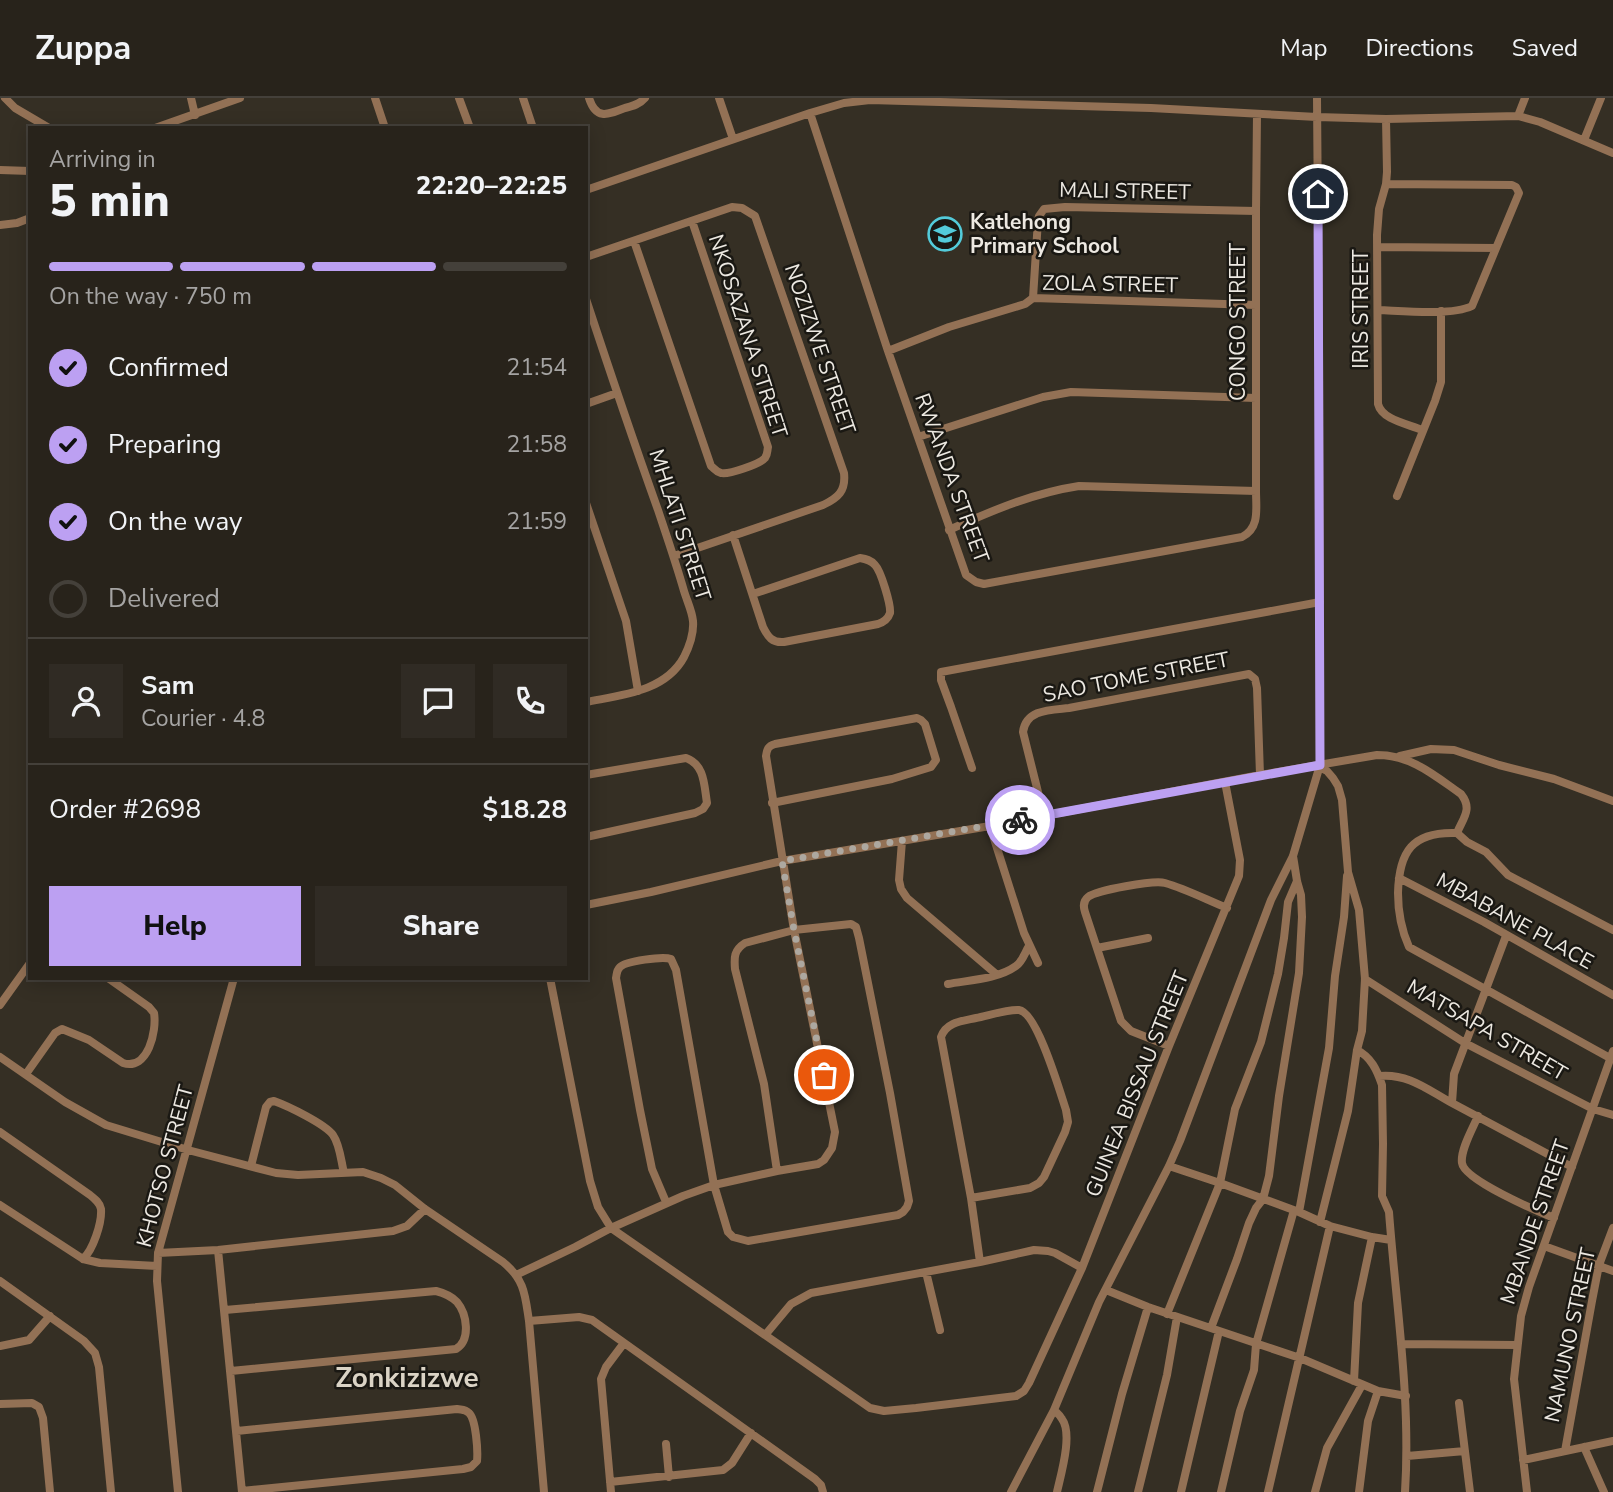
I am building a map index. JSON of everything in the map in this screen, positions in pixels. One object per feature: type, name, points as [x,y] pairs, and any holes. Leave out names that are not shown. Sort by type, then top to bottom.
[{"type":"street","points":[[2,98],[46,126]]},
{"type":"street","points":[[191,98],[195,115]]},
{"type":"street","points":[[167,126],[184,123],[195,115],[240,98]]},
{"type":"street","points":[[374,98],[384,126]]},
{"type":"street","points":[[459,98],[469,126]]},
{"type":"street","points":[[523,98],[532,126]]},
{"type":"street","points":[[589,98],[592,107],[604,114],[641,102],[645,98]]},
{"type":"street","points":[[719,98],[733,139]]},
{"type":"street","points":[[1011,1492],[1054,1410],[1105,1290],[1180,1141],[1271,900],[1293,856],[1319,766],[1317,98]]},
{"type":"street","points":[[1518,116],[1525,98]]},
{"type":"street","points":[[1584,140],[1601,98]]},
{"type":"street","points":[[588,189],[810,113],[844,103],[870,100],[1020,101],[1386,119],[1518,116],[1540,122],[1613,153]]},
{"type":"street","name":"RWANDA STREET","points":[[810,113],[965,575],[984,584],[1242,537],[1253,529]]},
{"type":"street","name":"CONGO STREET","points":[[1253,529],[1256,491],[1257,114]]},
{"type":"street","name":"IRIS STREET","points":[[1386,119],[1386,184],[1379,209],[1378,247],[1379,408],[1385,415],[1422,430]]},
{"type":"street","points":[[0,170],[28,171]]},
{"type":"street","points":[[1379,310],[1441,311],[1467,309],[1472,306],[1519,193],[1515,186],[1386,184]]},
{"type":"street","name":"MALI STREET","points":[[1033,298],[1038,220],[1044,209],[1065,207],[1256,211]]},
{"type":"street","name":"NOZIZWE STREET","points":[[588,256],[732,208],[742,208],[755,216],[845,479],[837,499],[674,556]]},
{"type":"street","points":[[0,225],[28,219]]},
{"type":"street","name":"NKOSAZANA STREET","points":[[634,241],[711,466],[721,473],[736,471],[762,461],[768,446],[692,221]]},
{"type":"street","points":[[1378,247],[1496,247]]},
{"type":"street","name":"ZOLA STREET","points":[[888,351],[949,327],[1025,304],[1033,298],[1256,305]]},
{"type":"street","name":"MHLATI STREET","points":[[588,305],[674,556],[692,617],[691,637],[685,655],[664,680],[638,691],[588,702]]},
{"type":"street","points":[[1397,496],[1441,382],[1441,311]]},
{"type":"street","points":[[918,437],[1043,397],[1070,392],[1256,398]]},
{"type":"street","points":[[588,403],[617,393]]},
{"type":"street","points":[[949,530],[1009,504],[1079,486],[1256,491]]},
{"type":"street","points":[[588,509],[626,621],[638,691]]},
{"type":"street","points":[[733,535],[766,633],[777,643],[878,624],[884,622],[890,613],[877,567],[860,558],[753,594]]},
{"type":"street","points":[[972,768],[940,677],[941,672],[1320,602]]},
{"type":"street","name":"SAO TOME STREET","points":[[1044,816],[1023,732],[1024,724],[1032,715],[1046,710],[1249,674],[1255,679],[1257,688],[1260,775]]},
{"type":"street","points":[[516,1275],[666,1202],[714,1185],[818,1164],[832,1148],[835,1132],[794,930],[772,803],[766,749],[769,746],[917,718],[925,724],[936,760],[931,767],[892,779],[772,803]]},
{"type":"street","points":[[1397,757],[1431,749],[1454,750],[1554,779],[1613,801]]},
{"type":"street","points":[[588,905],[782,861],[1377,755],[1397,757],[1425,768],[1465,799],[1468,808],[1457,833]]},
{"type":"street","points":[[588,775],[686,758],[694,761],[700,768],[707,803],[695,813],[588,837]]},
{"type":"street","points":[[1221,1492],[1240,1412],[1254,1370],[1256,1344],[1296,1211],[1329,1048],[1348,872],[1342,800],[1338,786],[1330,774],[1319,766]]},
{"type":"street","name":"GUINEA BISSAU STREET","points":[[766,1334],[870,1408],[877,1410],[1012,1396],[1024,1391],[1082,1268],[1239,876],[1240,868],[1225,782]]},
{"type":"street","points":[[990,826],[1029,946],[1038,963]]},
{"type":"street","points":[[1612,1055],[1409,947],[1399,915],[1399,878],[1403,858],[1415,843],[1427,836],[1457,833],[1486,852],[1508,874],[1613,930]]},
{"type":"street","points":[[902,841],[899,880],[907,898],[996,974]]},
{"type":"street","points":[[1181,1492],[1215,1330],[1249,1223],[1263,1199],[1269,1176],[1299,973],[1301,895],[1293,856]]},
{"type":"street","points":[[1320,1222],[1348,1111],[1362,1031],[1365,979],[1359,910],[1348,872]]},
{"type":"street","name":"MBABANE PLACE","points":[[1399,878],[1464,911],[1613,995]]},
{"type":"street","points":[[1167,1314],[1220,1183],[1235,1109],[1261,1042],[1278,974],[1288,902],[1297,881]]},
{"type":"street","points":[[1169,1046],[1131,1031],[1121,1021],[1083,905],[1085,900],[1094,894],[1162,882],[1227,908]]},
{"type":"street","points":[[666,1202],[652,1169],[616,982],[617,972],[623,965],[668,957],[673,962],[680,989],[714,1185],[728,1231],[733,1237],[748,1241],[903,1212],[908,1204],[890,1093],[857,930],[853,925],[845,923],[794,930],[744,943],[734,955],[735,969],[764,1084],[777,1171]]},
{"type":"street","points":[[1452,1102],[1454,1074],[1506,936]]},
{"type":"street","points":[[1097,948],[1148,939]]},
{"type":"street","points":[[948,984],[996,974],[1017,965],[1029,946]]},
{"type":"street","points":[[0,1004],[28,966]]},
{"type":"street","name":"MATSAPA STREET","points":[[1365,979],[1465,1043],[1592,1109],[1613,1115]]},
{"type":"street","points":[[26,1074],[60,1029],[89,1041],[123,1063],[136,1063],[143,1058],[154,1028],[154,1013],[111,980]]},
{"type":"street","name":"KHOTSO STREET","points":[[178,1492],[157,1281],[158,1253],[233,980]]},
{"type":"street","points":[[550,980],[590,1181],[598,1207],[611,1228],[766,1334],[791,1304],[807,1294],[1025,1251],[1042,1250],[1055,1253],[1082,1268]]},
{"type":"street","points":[[971,1198],[1030,1188],[1039,1183],[1068,1122],[1037,1029],[1028,1015],[1017,1010],[956,1022],[943,1031],[940,1037],[971,1198],[980,1262]]},
{"type":"street","points":[[1357,1050],[1366,1055],[1379,1076],[1382,1095],[1382,1196],[1389,1212],[1406,1396],[1405,1492]]},
{"type":"street","name":"MBANDE STREET","points":[[1527,1492],[1515,1392],[1517,1345],[1524,1302],[1612,1055]]},
{"type":"street","points":[[0,1057],[65,1102],[101,1123],[188,1150],[290,1175],[363,1172],[388,1181],[503,1262],[516,1275],[524,1294],[529,1321],[544,1492]]},
{"type":"street","points":[[1379,1076],[1396,1076],[1411,1080],[1572,1167]]},
{"type":"street","points":[[251,1166],[266,1107],[274,1101],[315,1121],[332,1134],[337,1143],[344,1173]]},
{"type":"street","points":[[1478,1116],[1463,1152],[1464,1168],[1473,1177],[1507,1196],[1554,1218]]},
{"type":"street","points":[[0,1132],[98,1202],[101,1212],[97,1234],[90,1251],[82,1259]]},
{"type":"street","points":[[1169,1166],[1296,1211],[1330,1226],[1391,1240]]},
{"type":"street","points":[[0,1205],[82,1259],[100,1264],[157,1266]]},
{"type":"street","points":[[158,1253],[219,1250],[393,1231],[407,1226],[425,1209]]},
{"type":"street","points":[[1268,1492],[1330,1226]]},
{"type":"street","name":"NAMUNO STREET","points":[[1565,1451],[1599,1265],[1613,1228]]},
{"type":"street","points":[[1315,1492],[1327,1448],[1358,1383],[1358,1303],[1372,1237]]},
{"type":"street","points":[[1545,1246],[1613,1270]]},
{"type":"street","points":[[219,1250],[242,1491],[463,1469],[471,1467],[477,1461],[471,1416],[467,1411],[457,1409],[237,1431]]},
{"type":"street","points":[[926,1272],[940,1330]]},
{"type":"street","points":[[0,1281],[84,1341],[95,1353],[99,1367],[111,1492]]},
{"type":"street","points":[[1105,1290],[1167,1314],[1300,1358],[1378,1391],[1406,1396]]},
{"type":"street","points":[[225,1310],[436,1291],[454,1299],[465,1319],[465,1340],[456,1349],[231,1371]]},
{"type":"street","points":[[1097,1492],[1148,1307]]},
{"type":"street","points":[[0,1346],[29,1340],[50,1316]]},
{"type":"street","points":[[1138,1492],[1167,1375],[1177,1317]]},
{"type":"street","points":[[529,1321],[588,1318],[815,1479],[823,1492]]},
{"type":"street","points":[[611,1492],[601,1379],[624,1343]]},
{"type":"street","points":[[1401,1344],[1517,1345]]},
{"type":"street","points":[[1359,1492],[1368,1421],[1378,1391]]},
{"type":"street","points":[[0,1404],[32,1402],[39,1407],[43,1419],[50,1492]]},
{"type":"street","points":[[1459,1403],[1470,1492]]},
{"type":"street","points":[[1054,1410],[1063,1419],[1066,1435],[1058,1492]]},
{"type":"street","points":[[610,1482],[723,1470],[732,1463],[751,1433]]},
{"type":"street","points":[[1523,1460],[1613,1441]]},
{"type":"street","points":[[666,1444],[669,1477]]},
{"type":"street","points":[[1584,1447],[1604,1492]]},
{"type":"street","points":[[1407,1456],[1465,1451]]},
{"type":"way so far","points":[[824,1075],[782,861],[1020,820]]},
{"type":"place","name":"Katlehong Primary School","points":[[945,234]]},
{"type":"district","name":"Zonkizizwe","points":[[407,1377]]},
{"type":"route","points":[[1020,820],[1320,765],[1318,194]]}]
